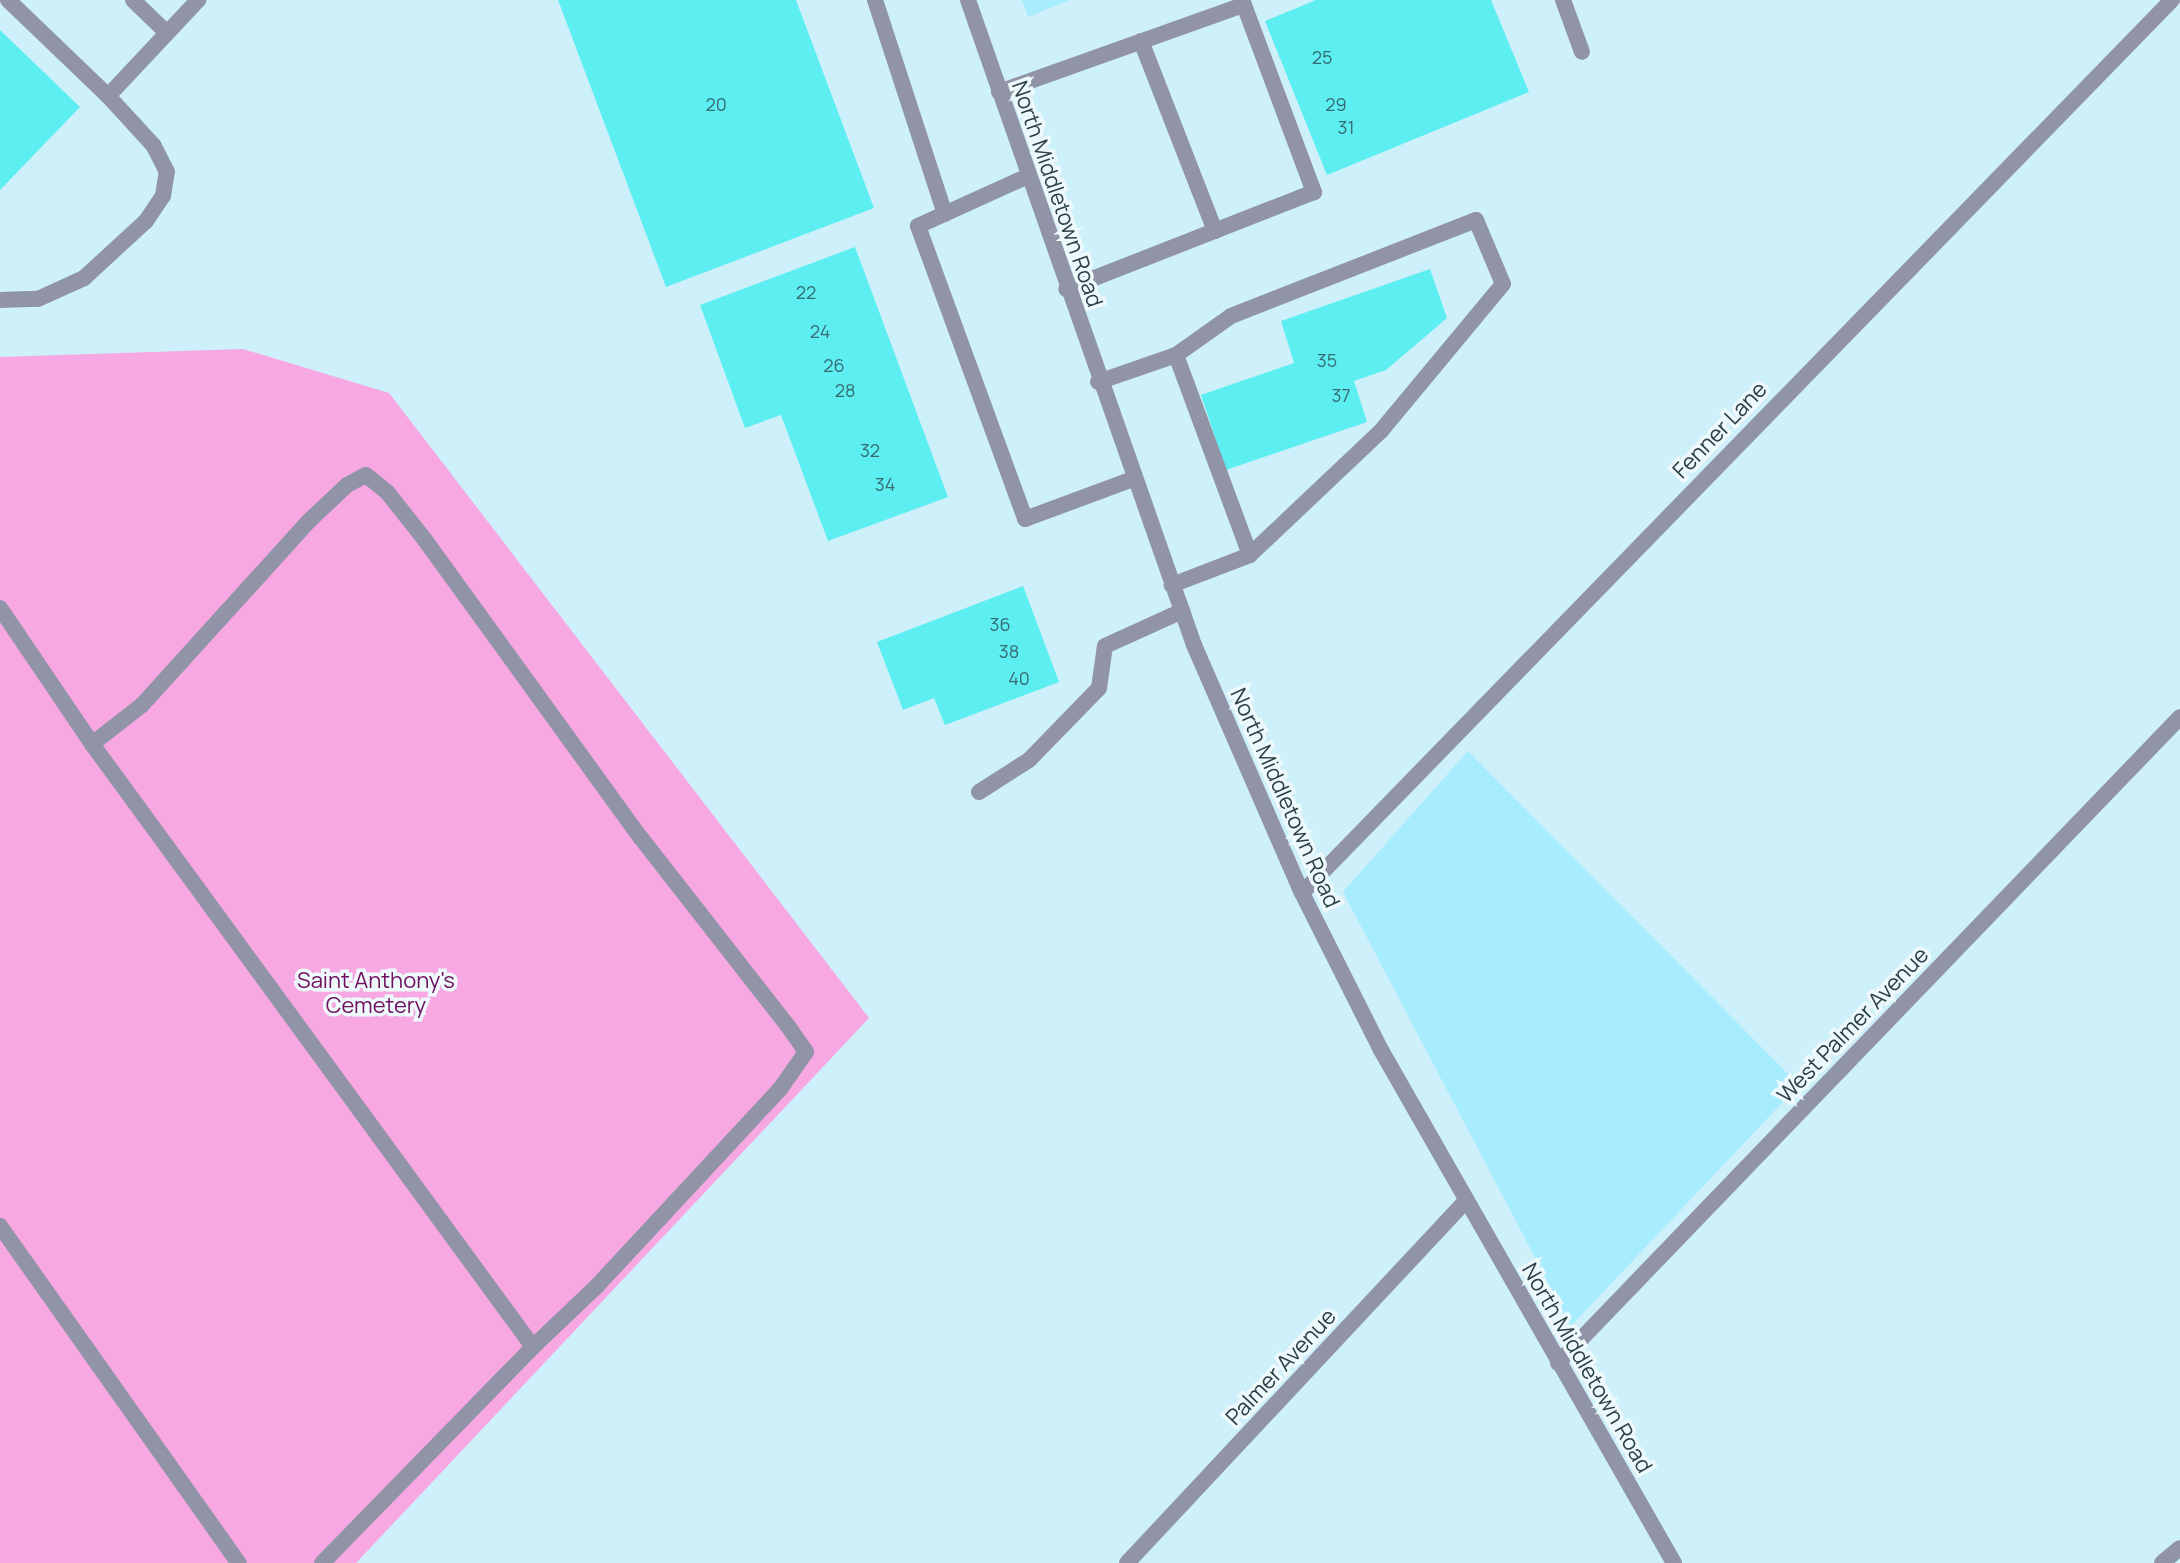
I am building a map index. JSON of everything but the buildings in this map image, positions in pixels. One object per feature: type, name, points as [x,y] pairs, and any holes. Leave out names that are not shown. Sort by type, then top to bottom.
[{"type":"street","points":[[0,300],[38,299],[84,278],[146,221],[163,196],[167,172],[154,146],[108,96],[8,0]]},
{"type":"street","points":[[133,0],[167,33]]},
{"type":"street","points":[[108,96],[198,0]]},
{"type":"street","points":[[875,0],[945,214]]},
{"type":"street","name":"North Middletown Road","points":[[968,0],[1098,382],[1172,585],[1302,893],[1381,1050],[1674,1563]]},
{"type":"street","points":[[1563,0],[1582,52]]},
{"type":"street","name":"Fenner Lane","points":[[1302,893],[2172,0]]},
{"type":"street","points":[[999,92],[1251,3],[1314,192],[1066,289]]},
{"type":"street","points":[[1141,41],[1215,231]]},
{"type":"street","points":[[1028,176],[918,226],[1025,519],[1133,479]]},
{"type":"street","points":[[1098,382],[1176,355],[1231,316],[1476,220],[1503,284],[1382,430],[1250,555],[1172,585]]},
{"type":"street","points":[[1176,355],[1250,555]]},
{"type":"street","points":[[92,744],[142,705],[310,520],[347,485],[366,475],[387,492],[425,540],[641,838],[806,1052],[780,1089],[598,1285],[533,1347],[322,1563]]},
{"type":"street","points":[[0,608],[92,744],[533,1347]]},
{"type":"street","points":[[979,792],[1029,760],[1099,688],[1105,646],[1182,611]]},
{"type":"street","name":"West Palmer Avenue","points":[[1558,1363],[2180,717]]},
{"type":"street","name":"Palmer Avenue","points":[[1127,1563],[1466,1201]]},
{"type":"street","points":[[0,1226],[239,1563]]},
{"type":"street","points":[[2162,1563],[2180,1548]]},
{"type":"shaded area","points":[[1022,0],[1070,0],[1028,17]]},
{"type":"shaded area","points":[[1468,751],[1799,1085],[1571,1326],[1343,892]]},
{"type":"green space","name":"Saint Anthony's Cemetery","points":[[243,349],[389,393],[869,1018],[356,1563],[0,1563],[0,357]]}]
